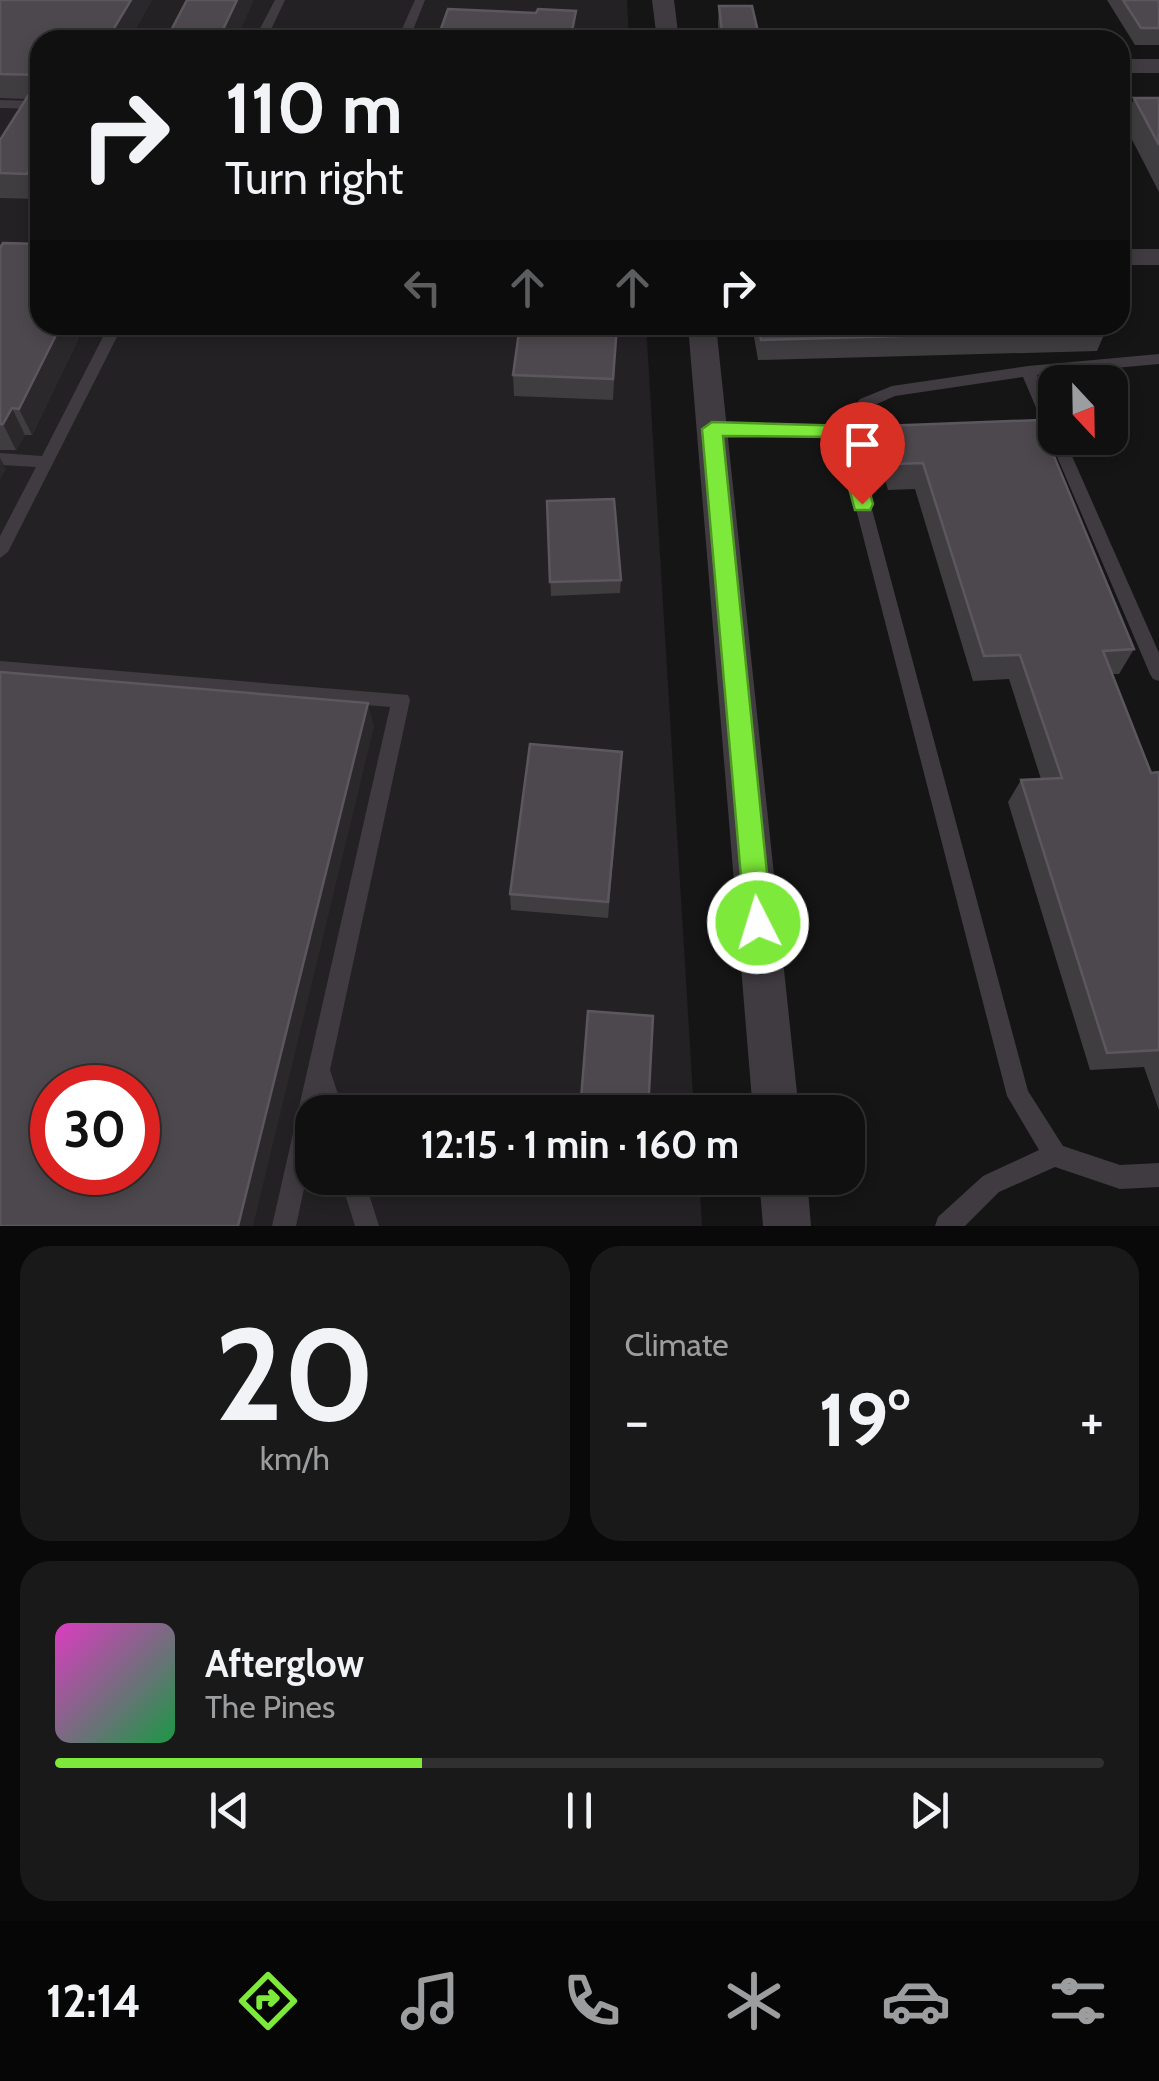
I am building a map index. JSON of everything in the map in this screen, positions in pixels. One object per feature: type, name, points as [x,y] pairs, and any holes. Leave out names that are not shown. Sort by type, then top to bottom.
[{"type":"street","points":[[663,0],[667,30]]},
{"type":"street","points":[[1130,66],[1159,66]]},
{"type":"street","points":[[1130,257],[1159,257]]},
{"type":"street","points":[[703,335],[774,1095]]},
{"type":"street","points":[[784,1195],[787,1226]]},
{"type":"lane","points":[[265,30],[280,0]]},
{"type":"lane","points":[[406,30],[420,0]]},
{"type":"lane","points":[[0,104],[30,104]]},
{"type":"lane","points":[[0,552],[111,335]]},
{"type":"lane","points":[[712,429],[843,430],[866,404],[892,390],[1028,371],[1159,359]]},
{"type":"lane","points":[[1028,371],[1038,394]]},
{"type":"lane","points":[[843,430],[1018,1096],[1055,1155],[1120,1177],[1159,1175]]},
{"type":"lane","points":[[1064,455],[1159,674]]},
{"type":"lane","points":[[0,459],[47,462]]},
{"type":"lane","points":[[0,668],[401,700],[284,1226]]},
{"type":"lane","points":[[319,1070],[327,1095]]},
{"type":"lane","points":[[947,1226],[991,1184],[1055,1155]]},
{"type":"lane","points":[[357,1195],[367,1226]]},
{"type":"shaded area","points":[[0,0],[627,0],[628,30],[30,30],[30,335],[647,335],[693,1095],[295,1095],[295,1195],[700,1195],[702,1226],[0,1226]]},
{"type":"building","points":[[0,0],[131,0],[113,30],[30,30],[30,75],[0,74]]},
{"type":"building","points":[[187,0],[237,0],[223,30],[171,30]]},
{"type":"building","points":[[1123,0],[1159,0],[1159,28],[1141,28]]},
{"type":"building","points":[[719,6],[752,6],[758,30],[722,30]]},
{"type":"building","points":[[448,9],[576,11],[572,30],[441,30]]},
{"type":"building","points":[[30,93],[27,174],[0,173],[0,140]]},
{"type":"building","points":[[1134,98],[1159,98],[1159,145]]},
{"type":"building","points":[[3,243],[30,244],[30,335],[56,335],[19,409],[12,408],[3,424],[0,424]]},
{"type":"building","points":[[519,335],[616,335],[613,379],[513,375]]},
{"type":"building","points":[[760,335],[934,335],[761,340]]},
{"type":"building","points":[[1038,420],[1038,455],[1054,455],[1134,649],[1103,651],[1151,773],[1159,772],[1159,1050],[1107,1053],[1021,780],[1062,778],[1020,655],[984,656],[923,463],[896,464],[884,426]]},
{"type":"building","points":[[614,499],[621,580],[550,582],[547,501]]},
{"type":"building","points":[[0,672],[368,703],[238,1226],[0,1226]]},
{"type":"building","points":[[530,744],[622,752],[608,902],[510,894]]},
{"type":"building","points":[[588,1011],[653,1016],[649,1095],[581,1095]]},
{"type":"route","points":[[758,923],[712,429],[843,430],[862,504]]}]
